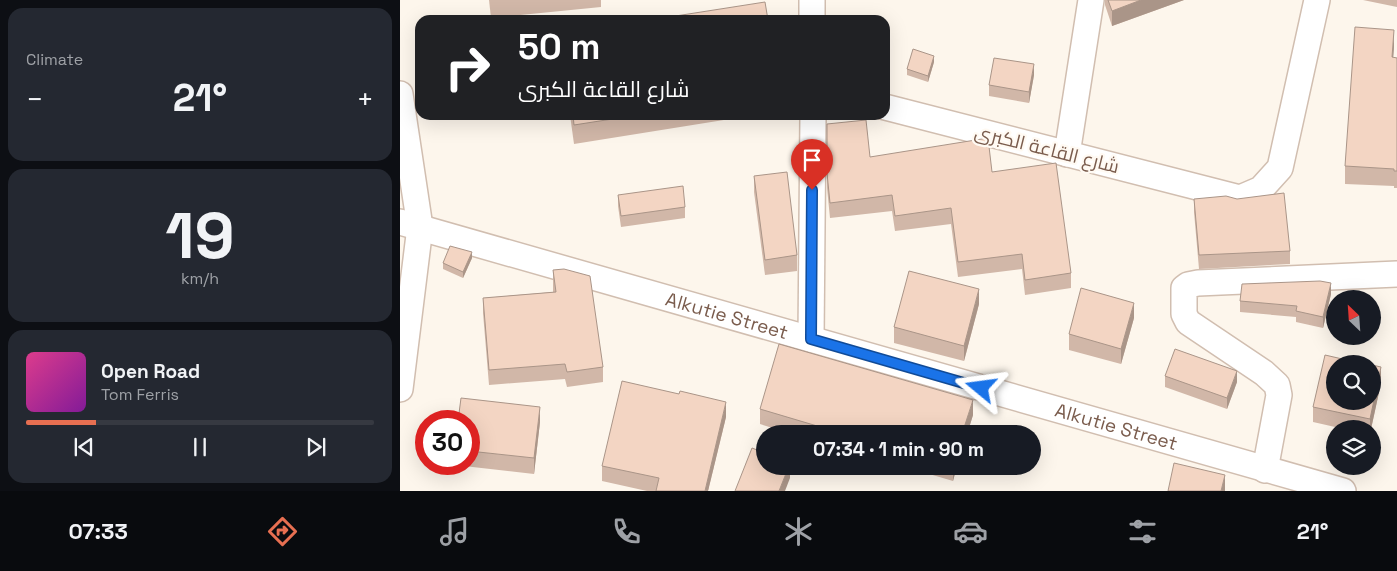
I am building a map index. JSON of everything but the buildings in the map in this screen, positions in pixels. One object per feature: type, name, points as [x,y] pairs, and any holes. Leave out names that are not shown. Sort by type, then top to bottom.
[{"type":"street","points":[[812,0],[812,15]]},
{"type":"street","points":[[1067,154],[1091,0]]},
{"type":"street","name":"شارع القاعة الكبرى","points":[[890,108],[1240,198],[1261,189],[1280,168],[1317,0]]},
{"type":"street","points":[[400,94],[410,224],[400,389]]},
{"type":"street","points":[[811,339],[813,120]]},
{"type":"street","name":"Alkutie Street","points":[[410,224],[1343,491]]},
{"type":"street","points":[[1265,470],[1279,395],[1277,385],[1264,373],[1188,322],[1184,314],[1184,288],[1198,283],[1397,274]]},
{"type":"route","points":[[812,190],[811,339],[981,388]]}]
